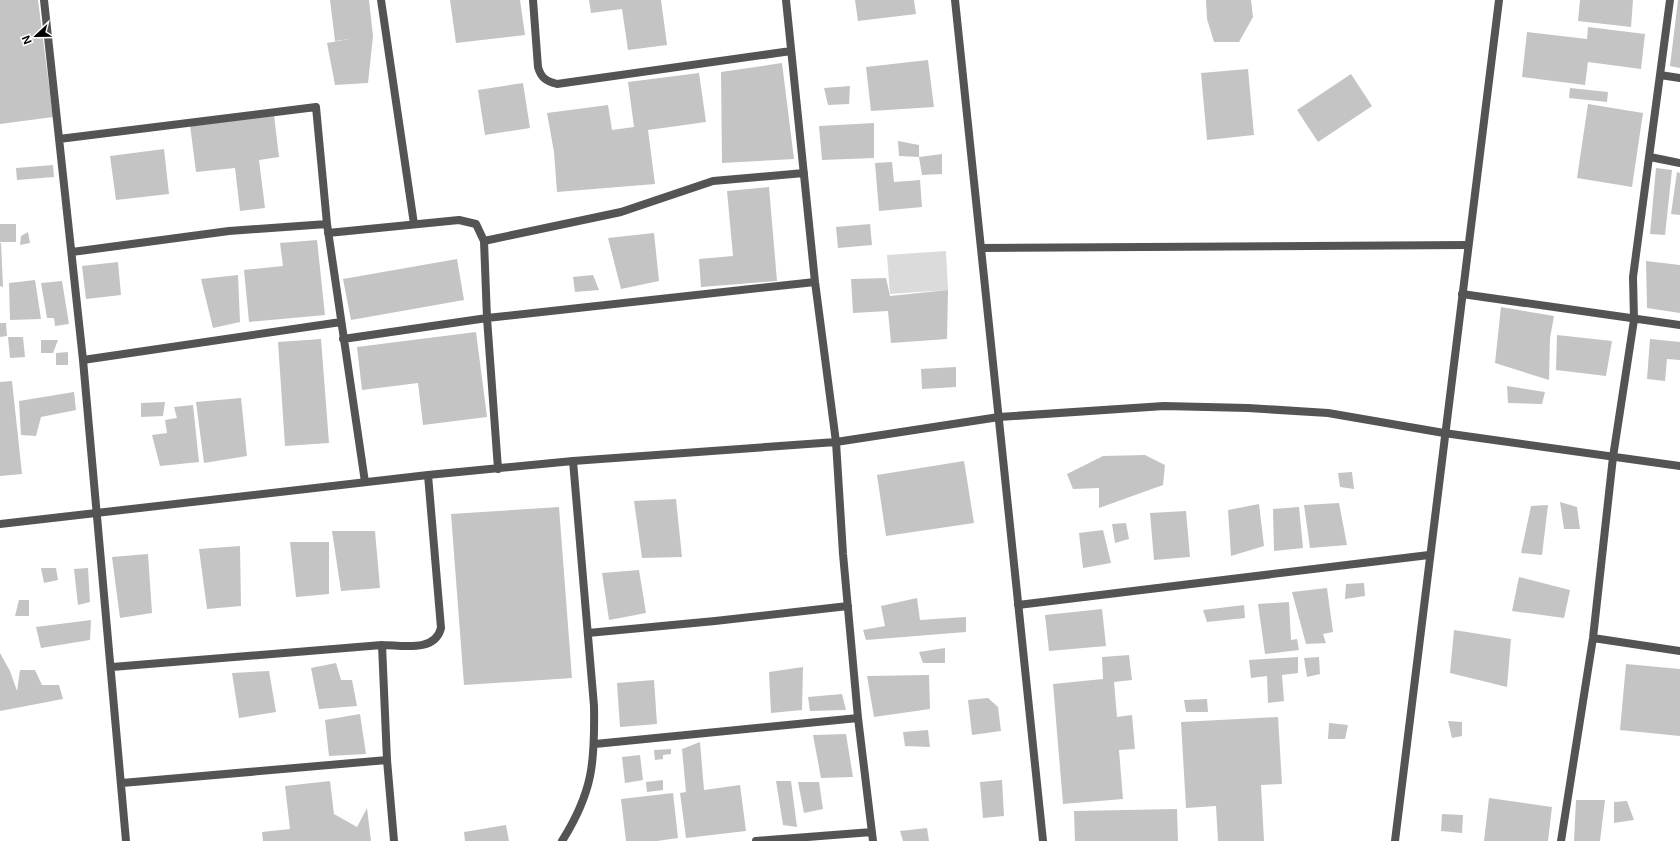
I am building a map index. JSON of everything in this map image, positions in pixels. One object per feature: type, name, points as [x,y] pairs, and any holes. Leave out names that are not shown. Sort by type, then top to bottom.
[{"type":"street","points":[[44,0],[83,360],[112,667],[126,841]]},
{"type":"street","points":[[381,0],[414,224]]},
{"type":"street","points":[[533,0],[538,68],[540,76],[548,82],[557,84],[791,51]]},
{"type":"street","points":[[786,0],[815,282],[836,442],[858,718],[873,841]]},
{"type":"street","points":[[955,0],[1043,841]]},
{"type":"street","points":[[1395,841],[1444,433],[1499,0]]},
{"type":"street","points":[[1562,841],[1593,638],[1613,457],[1634,320],[1634,278],[1670,0]]},
{"type":"street","points":[[1660,75],[1680,78]]},
{"type":"street","points":[[58,139],[316,107],[326,224],[365,482]]},
{"type":"street","points":[[1650,157],[1680,163]]},
{"type":"street","points":[[484,241],[620,212],[713,181],[804,173]]},
{"type":"street","points":[[328,233],[459,220],[476,224],[484,241],[487,318],[498,469]]},
{"type":"street","points":[[72,252],[229,231],[326,224]]},
{"type":"street","points":[[981,248],[1468,245]]},
{"type":"street","points":[[343,339],[487,318],[815,282]]},
{"type":"street","points":[[1462,294],[1634,320],[1680,325]]},
{"type":"street","points":[[83,360],[341,322]]},
{"type":"street","points":[[0,524],[428,475],[573,461],[836,442],[999,417],[1164,406],[1248,408],[1328,413],[1444,433],[1680,466]]},
{"type":"street","points":[[562,841],[573,824],[588,788],[592,775],[595,744],[594,706],[573,461]]},
{"type":"street","points":[[112,667],[382,645],[420,645],[434,642],[440,634],[441,628],[428,475]]},
{"type":"street","points":[[1018,605],[1429,555]]},
{"type":"street","points":[[588,633],[848,606]]},
{"type":"street","points":[[1593,638],[1680,651]]},
{"type":"street","points":[[382,645],[387,760],[394,841]]},
{"type":"street","points":[[595,744],[858,718]]},
{"type":"street","points":[[122,783],[387,760]]},
{"type":"street","points":[[756,841],[872,832]]},
{"type":"shaded area","points":[[946,251],[948,290],[890,294],[887,255]]},
{"type":"building","points":[[0,0],[38,0],[53,117],[0,124]]},
{"type":"building","points":[[330,0],[369,0],[373,36],[368,83],[335,85],[327,43],[349,39],[335,41]]},
{"type":"building","points":[[450,0],[520,0],[525,35],[456,43]]},
{"type":"building","points":[[589,0],[661,0],[667,45],[628,50],[622,9],[591,13]]},
{"type":"building","points":[[855,0],[914,0],[916,14],[858,21]]},
{"type":"building","points":[[1206,0],[1251,0],[1253,17],[1239,42],[1214,42],[1207,19]]},
{"type":"building","points":[[1580,0],[1633,0],[1631,27],[1578,21]]},
{"type":"building","points":[[1678,0],[1680,0],[1680,68],[1670,66]]},
{"type":"building","points":[[1588,27],[1645,34],[1641,69],[1588,62],[1585,85],[1522,77],[1527,32],[1587,39]]},
{"type":"building","points":[[928,60],[934,107],[871,111],[866,67]]},
{"type":"building","points":[[782,63],[794,159],[722,163],[721,72]]},
{"type":"building","points":[[1248,69],[1254,135],[1207,140],[1201,73]]},
{"type":"building","points":[[699,73],[706,122],[648,130],[655,184],[557,192],[554,152],[547,113],[608,105],[612,130],[634,127],[628,82]]},
{"type":"building","points":[[1351,74],[1372,106],[1318,142],[1297,110]]},
{"type":"building","points":[[523,83],[530,128],[485,135],[478,90]]},
{"type":"building","points":[[850,86],[849,104],[828,105],[824,88]]},
{"type":"building","points":[[1570,88],[1608,92],[1607,102],[1569,98]]},
{"type":"building","points":[[1588,104],[1643,113],[1632,187],[1577,178]]},
{"type":"building","points":[[274,115],[279,157],[259,160],[265,208],[240,211],[235,168],[196,172],[190,125]]},
{"type":"building","points":[[874,123],[874,158],[822,160],[819,126]]},
{"type":"building","points":[[898,141],[919,145],[919,157],[899,156]]},
{"type":"building","points":[[164,149],[169,194],[116,200],[110,156]]},
{"type":"building","points":[[942,154],[942,174],[922,175],[919,157]]},
{"type":"building","points":[[892,162],[894,182],[920,180],[922,207],[879,211],[875,163]]},
{"type":"building","points":[[53,165],[54,177],[17,180],[16,168]]},
{"type":"building","points":[[1656,168],[1672,170],[1665,235],[1650,234]]},
{"type":"building","points":[[1677,172],[1680,173],[1680,215],[1671,214]]},
{"type":"building","points":[[769,187],[777,281],[701,287],[699,259],[733,256],[727,191]]},
{"type":"building","points":[[0,224],[16,224],[16,242],[0,242]]},
{"type":"building","points":[[870,224],[872,245],[838,248],[836,227]]},
{"type":"building","points":[[28,232],[30,243],[20,245],[21,236]]},
{"type":"building","points":[[654,233],[659,281],[621,289],[608,238]]},
{"type":"building","points":[[317,240],[325,315],[249,322],[244,270],[283,266],[280,243]]},
{"type":"building","points":[[1,243],[3,287],[0,286]]},
{"type":"building","points":[[457,259],[464,300],[351,320],[343,279]]},
{"type":"building","points":[[1646,261],[1680,265],[1680,313],[1647,308]]},
{"type":"building","points":[[118,262],[121,295],[86,299],[82,266]]},
{"type":"building","points":[[238,275],[240,322],[213,328],[201,279]]},
{"type":"building","points":[[593,275],[599,290],[575,292],[573,277]]},
{"type":"building","points":[[886,278],[890,296],[948,290],[947,339],[891,343],[888,311],[853,313],[851,279]]},
{"type":"building","points":[[35,280],[41,319],[10,320],[9,283]]},
{"type":"building","points":[[62,281],[69,324],[55,326],[54,318],[47,318],[41,283]]},
{"type":"building","points":[[1501,307],[1554,316],[1550,338],[1549,380],[1495,363]]},
{"type":"building","points":[[0,323],[6,323],[7,336],[0,337]]},
{"type":"building","points":[[476,332],[487,417],[423,425],[418,383],[362,390],[357,347]]},
{"type":"building","points":[[1557,335],[1612,341],[1606,376],[1556,370]]},
{"type":"building","points":[[8,337],[23,337],[25,357],[10,358]]},
{"type":"building","points":[[321,339],[329,443],[285,446],[278,342]]},
{"type":"building","points":[[1650,339],[1680,342],[1680,360],[1667,359],[1665,381],[1647,379]]},
{"type":"building","points":[[41,340],[58,340],[53,353],[41,353]]},
{"type":"building","points":[[68,352],[68,365],[56,365],[56,353]]},
{"type":"building","points":[[956,367],[956,387],[922,389],[921,369]]},
{"type":"building","points":[[12,381],[22,474],[0,476],[0,382]]},
{"type":"building","points":[[1507,386],[1545,392],[1542,404],[1508,403]]},
{"type":"building","points":[[74,392],[76,410],[41,417],[36,436],[21,435],[19,401]]},
{"type":"building","points":[[241,398],[247,456],[204,463],[196,402]]},
{"type":"building","points":[[165,402],[163,416],[141,417],[141,403]]},
{"type":"building","points":[[193,405],[199,462],[160,466],[152,435],[167,433],[165,420],[177,418],[174,407]]},
{"type":"building","points":[[1145,455],[1165,465],[1163,485],[1099,508],[1099,488],[1073,489],[1067,474],[1103,456]]},
{"type":"building","points":[[964,461],[974,523],[886,536],[877,475]]},
{"type":"building","points":[[1352,472],[1354,489],[1340,487],[1338,473]]},
{"type":"building","points":[[676,499],[682,557],[642,558],[634,501]]},
{"type":"building","points":[[1560,502],[1577,507],[1580,529],[1564,529]]},
{"type":"building","points":[[1339,503],[1347,545],[1310,548],[1304,505]]},
{"type":"building","points":[[1259,504],[1264,546],[1231,556],[1228,510]]},
{"type":"building","points":[[1548,505],[1542,555],[1521,553],[1531,506]]},
{"type":"building","points":[[559,507],[572,678],[464,685],[451,514]]},
{"type":"building","points":[[1299,507],[1303,548],[1274,551],[1273,509]]},
{"type":"building","points":[[1186,511],[1190,557],[1154,560],[1150,513]]},
{"type":"building","points":[[1126,523],[1129,539],[1115,543],[1112,524]]},
{"type":"building","points":[[1103,530],[1111,563],[1083,568],[1079,533]]},
{"type":"building","points":[[332,531],[375,531],[380,588],[341,591]]},
{"type":"building","points":[[290,542],[329,542],[329,594],[296,597]]},
{"type":"building","points":[[240,546],[241,606],[207,609],[199,549]]},
{"type":"building","points":[[148,554],[152,613],[120,618],[112,557]]},
{"type":"building","points":[[41,568],[56,568],[58,580],[44,583]]},
{"type":"building","points":[[88,568],[90,602],[78,605],[74,569]]},
{"type":"building","points":[[639,570],[646,613],[609,620],[602,573]]},
{"type":"building","points":[[1519,577],[1570,590],[1564,618],[1512,611]]},
{"type":"building","points":[[1364,583],[1365,596],[1345,599],[1346,584]]},
{"type":"building","points":[[1327,588],[1333,632],[1323,634],[1326,643],[1306,644],[1292,592]]},
{"type":"building","points":[[917,598],[920,620],[966,617],[966,632],[866,640],[863,630],[885,626],[881,606]]},
{"type":"building","points":[[19,600],[29,600],[29,616],[15,616]]},
{"type":"building","points":[[1289,602],[1291,640],[1297,639],[1299,650],[1265,654],[1258,604]]},
{"type":"building","points":[[1244,605],[1245,618],[1207,622],[1203,610]]},
{"type":"building","points":[[1102,609],[1106,646],[1049,651],[1045,615]]},
{"type":"building","points":[[91,620],[90,640],[41,648],[36,627]]},
{"type":"building","points":[[1454,630],[1511,639],[1507,687],[1450,673]]},
{"type":"building","points":[[945,648],[945,663],[923,663],[919,652]]},
{"type":"building","points":[[0,653],[10,671],[17,691],[20,670],[35,670],[42,685],[59,685],[63,699],[0,711]]},
{"type":"building","points":[[1129,655],[1132,680],[1114,682],[1117,717],[1132,715],[1135,749],[1119,750],[1123,799],[1063,804],[1053,684],[1103,679],[1102,657]]},
{"type":"building","points":[[1298,657],[1298,673],[1282,675],[1284,701],[1268,703],[1267,676],[1251,678],[1249,660]]},
{"type":"building","points":[[1319,657],[1320,674],[1307,677],[1304,658]]},
{"type":"building","points":[[336,663],[341,680],[352,680],[357,706],[319,709],[311,668]]},
{"type":"building","points":[[1626,664],[1680,669],[1680,736],[1620,730]]},
{"type":"building","points":[[803,667],[802,710],[771,713],[769,672]]},
{"type":"building","points":[[269,671],[276,712],[239,718],[232,673]]},
{"type":"building","points":[[929,675],[930,709],[874,717],[867,676]]},
{"type":"building","points":[[654,680],[657,724],[620,727],[617,683]]},
{"type":"building","points":[[842,694],[846,710],[810,711],[808,697]]},
{"type":"building","points":[[988,698],[998,707],[1001,731],[972,735],[968,700]]},
{"type":"building","points":[[1207,699],[1208,712],[1186,712],[1184,700]]},
{"type":"building","points":[[360,714],[366,754],[329,756],[325,720]]},
{"type":"building","points":[[1278,717],[1282,784],[1261,785],[1264,841],[1218,841],[1216,806],[1186,808],[1181,722]]},
{"type":"building","points":[[1448,721],[1462,722],[1462,736],[1452,738]]},
{"type":"building","points":[[1329,723],[1348,725],[1345,739],[1328,739]]},
{"type":"building","points":[[928,730],[930,747],[905,746],[903,732]]},
{"type":"building","points":[[846,734],[853,777],[821,778],[813,735]]},
{"type":"building","points":[[700,742],[704,790],[740,785],[746,831],[686,838],[680,793],[686,792],[682,749]]},
{"type":"building","points":[[671,749],[671,754],[663,755],[663,759],[655,760],[654,750]]},
{"type":"building","points":[[640,755],[643,780],[625,783],[622,757]]},
{"type":"building","points":[[663,780],[663,790],[647,792],[646,782]]},
{"type":"building","points":[[1002,780],[1004,816],[983,818],[980,782]]},
{"type":"building","points":[[330,781],[334,814],[357,827],[367,808],[371,841],[263,841],[262,832],[290,829],[285,786]]},
{"type":"building","points":[[776,781],[791,781],[797,827],[783,825]]},
{"type":"building","points":[[798,782],[819,782],[823,809],[804,813]]},
{"type":"building","points":[[673,793],[678,838],[657,841],[626,841],[621,799]]},
{"type":"building","points":[[1489,798],[1552,807],[1548,841],[1484,841]]},
{"type":"building","points":[[1576,800],[1605,800],[1600,841],[1574,841]]},
{"type":"building","points":[[1627,801],[1634,820],[1614,823],[1614,802]]},
{"type":"building","points":[[1177,809],[1178,841],[1075,841],[1074,811]]},
{"type":"building","points":[[1442,814],[1463,815],[1462,833],[1441,831]]},
{"type":"building","points":[[506,825],[509,841],[465,841],[464,832]]},
{"type":"building","points":[[927,828],[929,841],[903,841],[900,831]]}]
